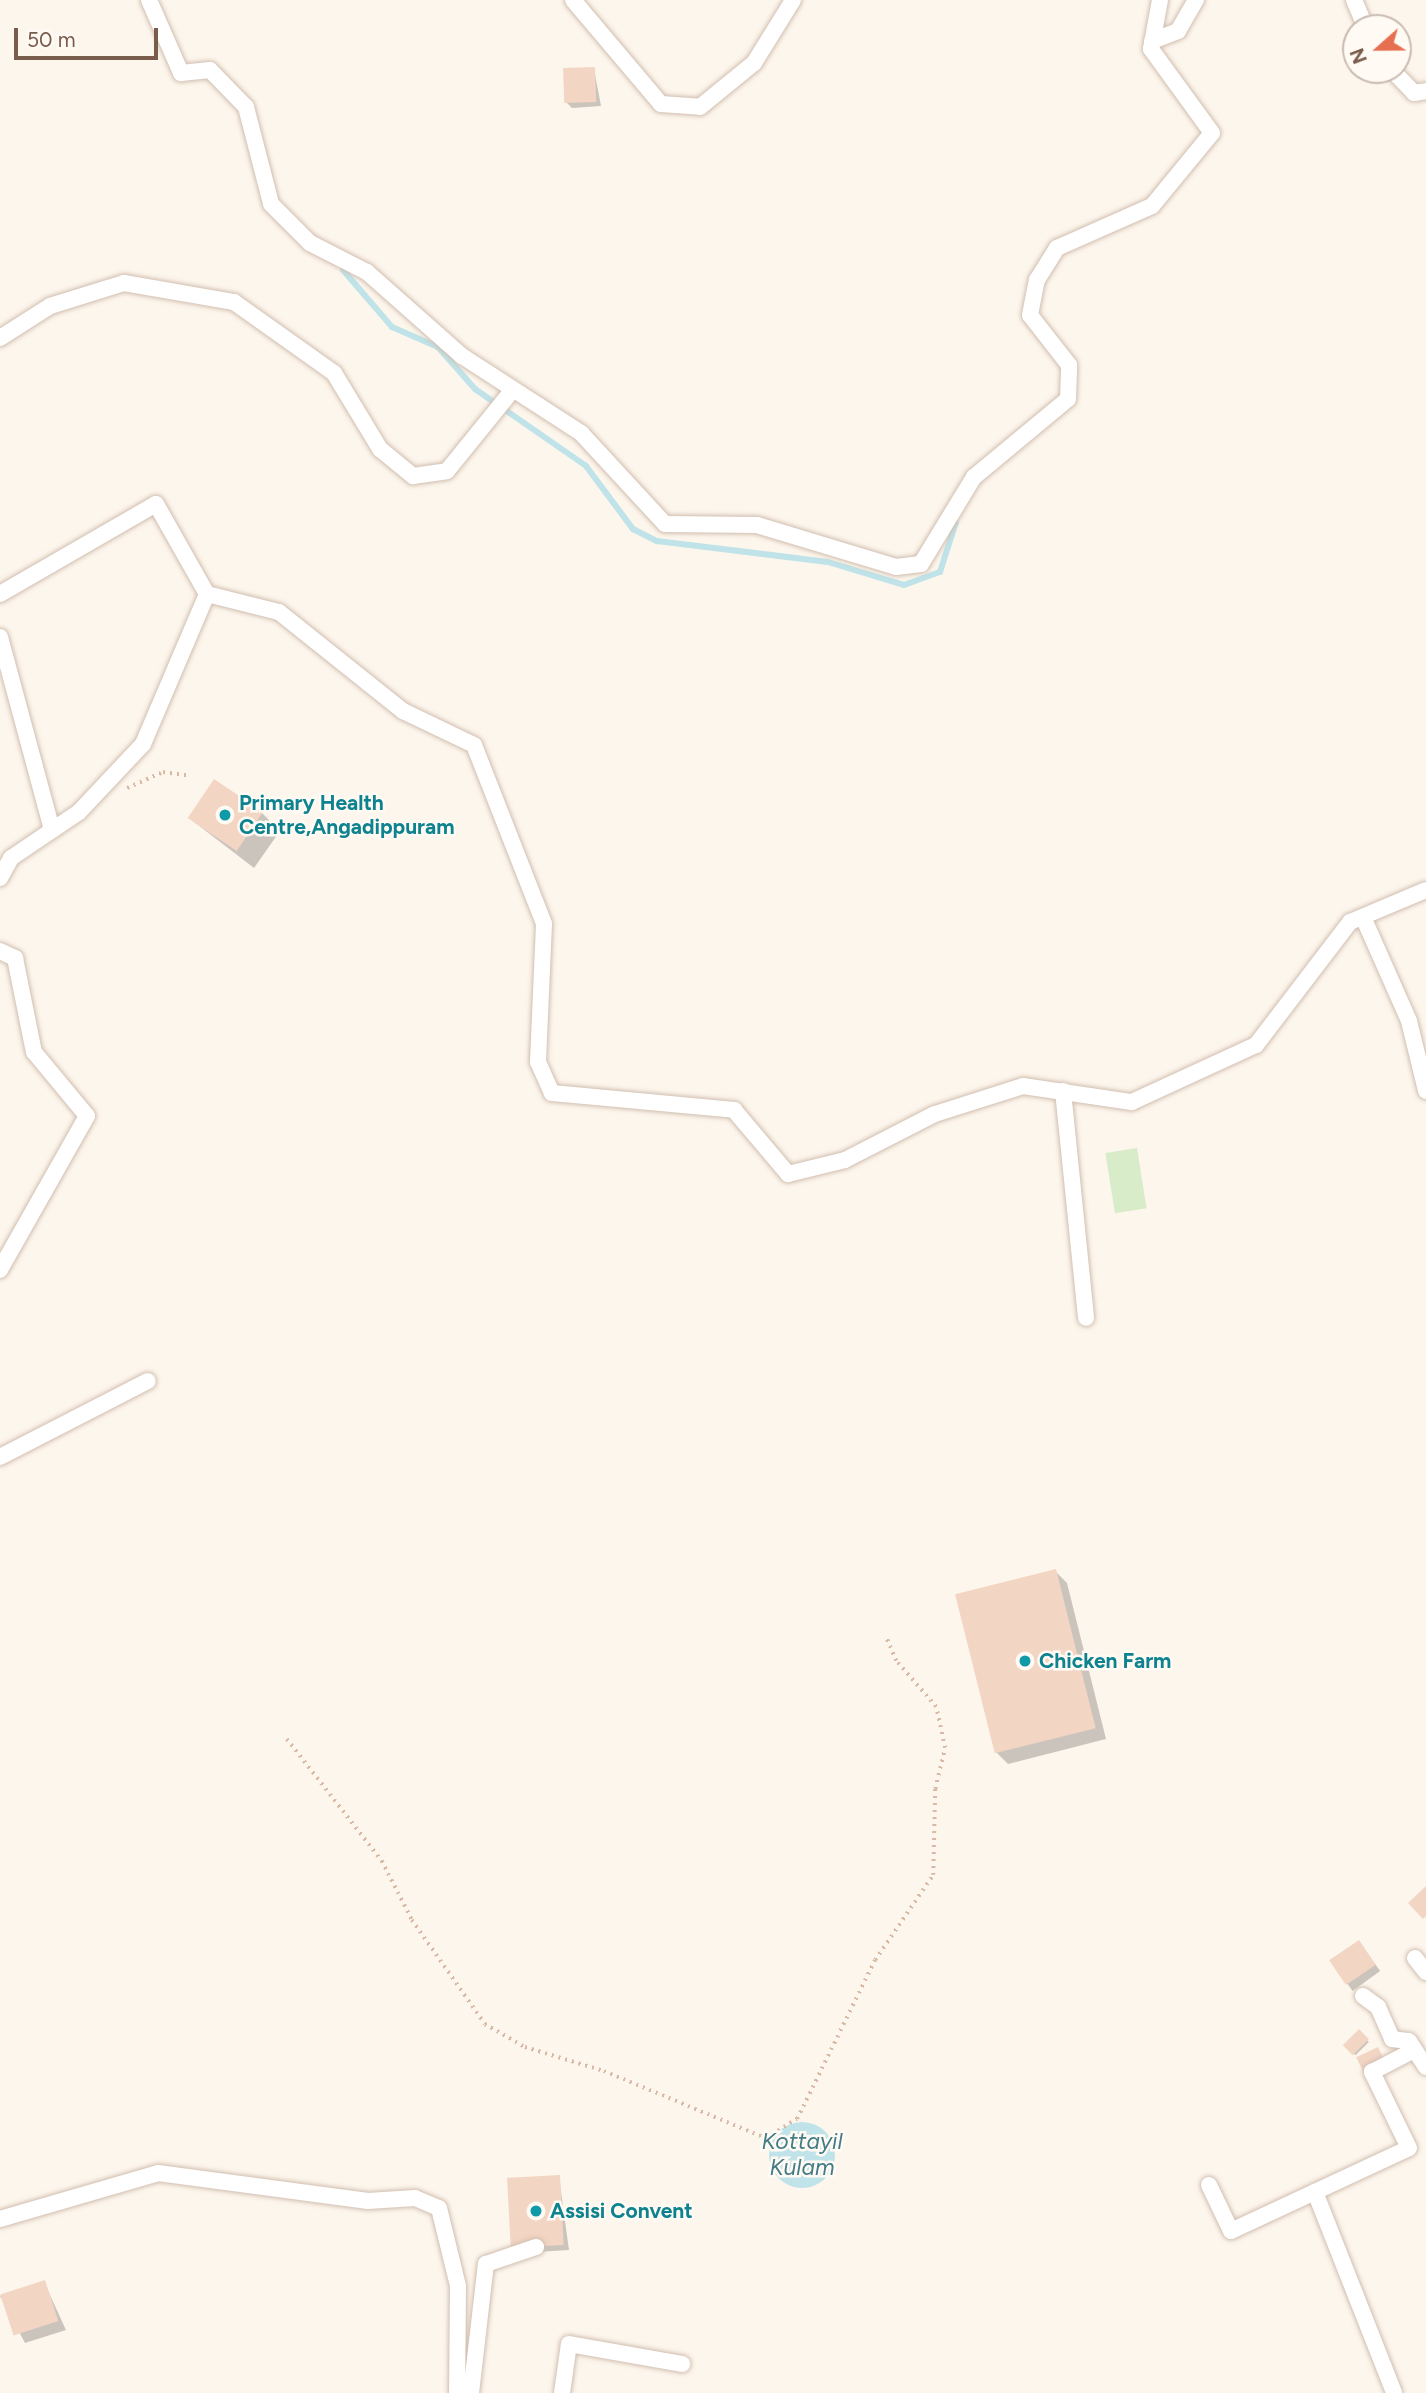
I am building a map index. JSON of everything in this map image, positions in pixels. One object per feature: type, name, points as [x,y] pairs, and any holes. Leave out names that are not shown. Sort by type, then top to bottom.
[{"type":"street","points":[[149,0],[181,73],[210,70],[246,107],[271,204],[310,243],[367,272],[511,392],[581,433],[665,524],[757,525],[896,567],[921,564],[974,477],[1068,399],[1069,365],[1030,315],[1037,280],[1057,248],[1152,206],[1212,133],[1151,49],[1160,0]]},
{"type":"street","points":[[573,0],[661,104],[700,107],[754,62],[793,0]]},
{"type":"street","points":[[1152,41],[1178,31],[1196,0]]},
{"type":"street","points":[[1405,84],[1414,93],[1426,91]]},
{"type":"street","points":[[0,338],[50,306],[124,283],[234,302],[334,373],[380,449],[413,476],[447,471],[511,392]]},
{"type":"street","points":[[0,594],[156,504],[207,594],[279,612],[403,711],[474,745],[544,924],[538,1062],[552,1093],[734,1110],[788,1174],[845,1160],[935,1114],[1023,1086],[1132,1102],[1256,1045],[1350,922],[1426,890]]},
{"type":"street","points":[[0,878],[10,858],[79,811],[143,744],[207,594]]},
{"type":"street","points":[[0,637],[52,830]]},
{"type":"street","points":[[1363,917],[1409,1021],[1426,1091]]},
{"type":"street","points":[[0,951],[15,958],[34,1052],[87,1116],[0,1270]]},
{"type":"street","points":[[1063,1091],[1086,1318]]},
{"type":"street","points":[[0,1458],[148,1381]]},
{"type":"street","points":[[1426,1957],[1415,1958],[1426,1972]]},
{"type":"street","points":[[1363,1996],[1378,2007],[1392,2039],[1409,2041],[1426,2067]]},
{"type":"street","points":[[1209,2185],[1231,2231],[1409,2148],[1372,2072],[1415,2050]]},
{"type":"street","points":[[0,2219],[158,2173],[368,2201],[415,2198],[439,2208],[458,2286],[457,2393]]},
{"type":"street","points":[[1315,2192],[1394,2393]]},
{"type":"street","points":[[471,2393],[486,2263],[536,2247]]},
{"type":"street","points":[[562,2393],[569,2344],[682,2364]]},
{"type":"path","points":[[117,792],[163,772],[190,776]]},
{"type":"path","points":[[287,1738],[382,1861],[425,1940],[485,2024],[525,2047],[604,2071],[766,2138],[797,2119],[875,1960],[933,1875],[935,1789],[945,1748],[936,1707],[896,1661],[886,1638]]},
{"type":"green space","points":[[1137,1148],[1147,1208],[1115,1213],[1105,1153]]},
{"type":"water","name":"Kottayil Kulam","points":[[795,2122],[809,2122],[821,2127],[830,2136],[835,2155],[833,2168],[826,2179],[809,2188],[795,2188],[783,2183],[774,2174],[769,2162],[769,2148],[774,2136],[783,2127]]},
{"type":"building","points":[[595,67],[596,102],[564,103],[563,68]]},
{"type":"building","name":"Primary Health Centre,Angadippuram","points":[[214,779],[263,812],[237,851],[188,818]]},
{"type":"building","name":"Chicken Farm","points":[[1056,1569],[1096,1728],[995,1753],[955,1594]]},
{"type":"building","points":[[1426,1886],[1426,1916],[1423,1919],[1408,1903]]},
{"type":"building","points":[[1359,1940],[1376,1965],[1346,1985],[1329,1960]]},
{"type":"building","points":[[1359,2029],[1369,2039],[1353,2055],[1343,2045]]},
{"type":"building","points":[[1378,2047],[1386,2064],[1364,2074],[1356,2057]]},
{"type":"building","name":"Assisi Convent","points":[[560,2175],[564,2245],[511,2248],[507,2178]]},
{"type":"building","points":[[45,2280],[58,2321],[14,2335],[0,2295]]},
{"type":"waterway","points":[[343,270],[392,327],[438,347],[475,389],[586,466],[633,529],[657,541],[828,562],[904,585],[940,572],[956,522]]},
{"type":"place","name":"Primary Health Centre,Angadippuram","points":[[225,815]]},
{"type":"place","name":"Chicken Farm","points":[[1025,1661]]},
{"type":"place","name":"Assisi Convent","points":[[536,2211]]}]
